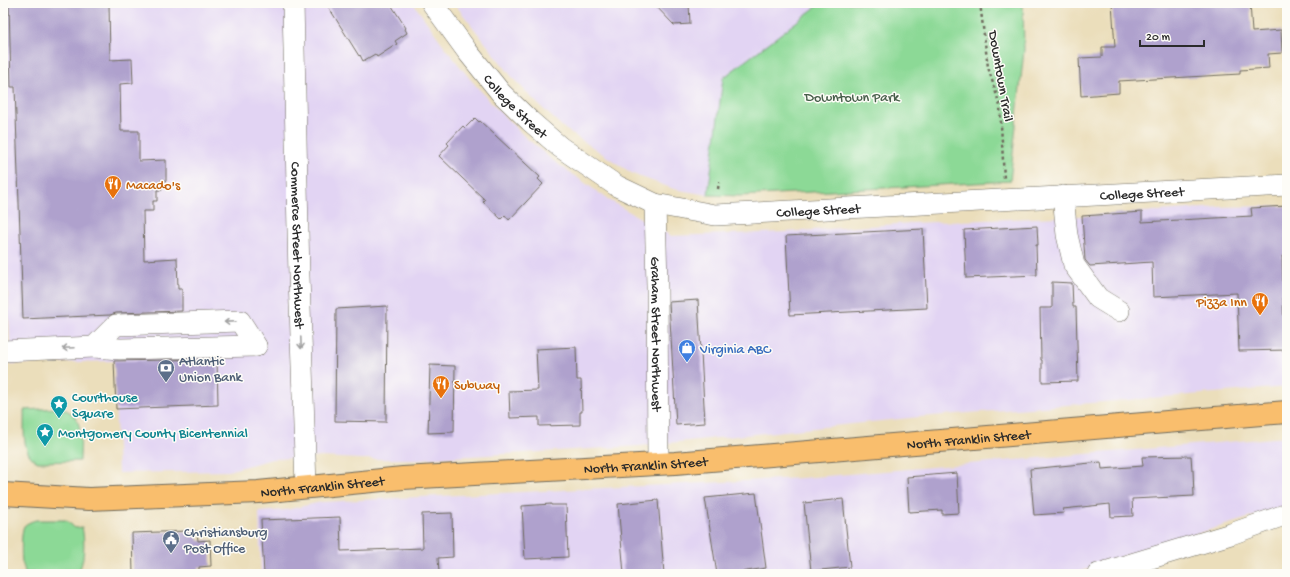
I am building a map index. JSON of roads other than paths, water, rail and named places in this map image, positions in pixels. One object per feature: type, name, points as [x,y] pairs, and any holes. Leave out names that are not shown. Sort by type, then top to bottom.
[{"type":"main road","name":"North Franklin Street","points":[[3,494],[89,498],[258,492],[306,486],[403,478],[658,464],[1287,412]]},
{"type":"street","name":"Commerce Street Northwest","points":[[293,3],[299,276],[306,486]]},
{"type":"street","name":"College Street","points":[[432,3],[491,81],[501,93],[530,121],[560,147],[617,186],[655,204],[715,215],[1287,185]]},
{"type":"street","points":[[1063,196],[1067,236],[1074,265],[1098,298],[1119,311]]},
{"type":"street","name":"Graham Street Northwest","points":[[655,204],[658,464]]},
{"type":"street","points":[[3,352],[94,347],[116,325],[240,321],[256,346]]},
{"type":"street","points":[[1098,574],[1231,534],[1287,514]]},
{"type":"place","name":"Macado's","points":[[113,199]]},
{"type":"place","name":"Pizza Inn","points":[[1260,316]]},
{"type":"place","name":"Virginia ABC","points":[[687,363]]},
{"type":"place","name":"Atlantic Union Bank","points":[[166,383]]},
{"type":"place","name":"Subway","points":[[441,399]]},
{"type":"place","name":"Courthouse Square","points":[[59,419]]},
{"type":"place","name":"Montgomery County Bicentennial","points":[[45,447]]},
{"type":"place","name":"Christiansburg Post Office","points":[[171,554]]},
{"type":"park label","name":"Downtown Park","points":[[852,96]]}]
